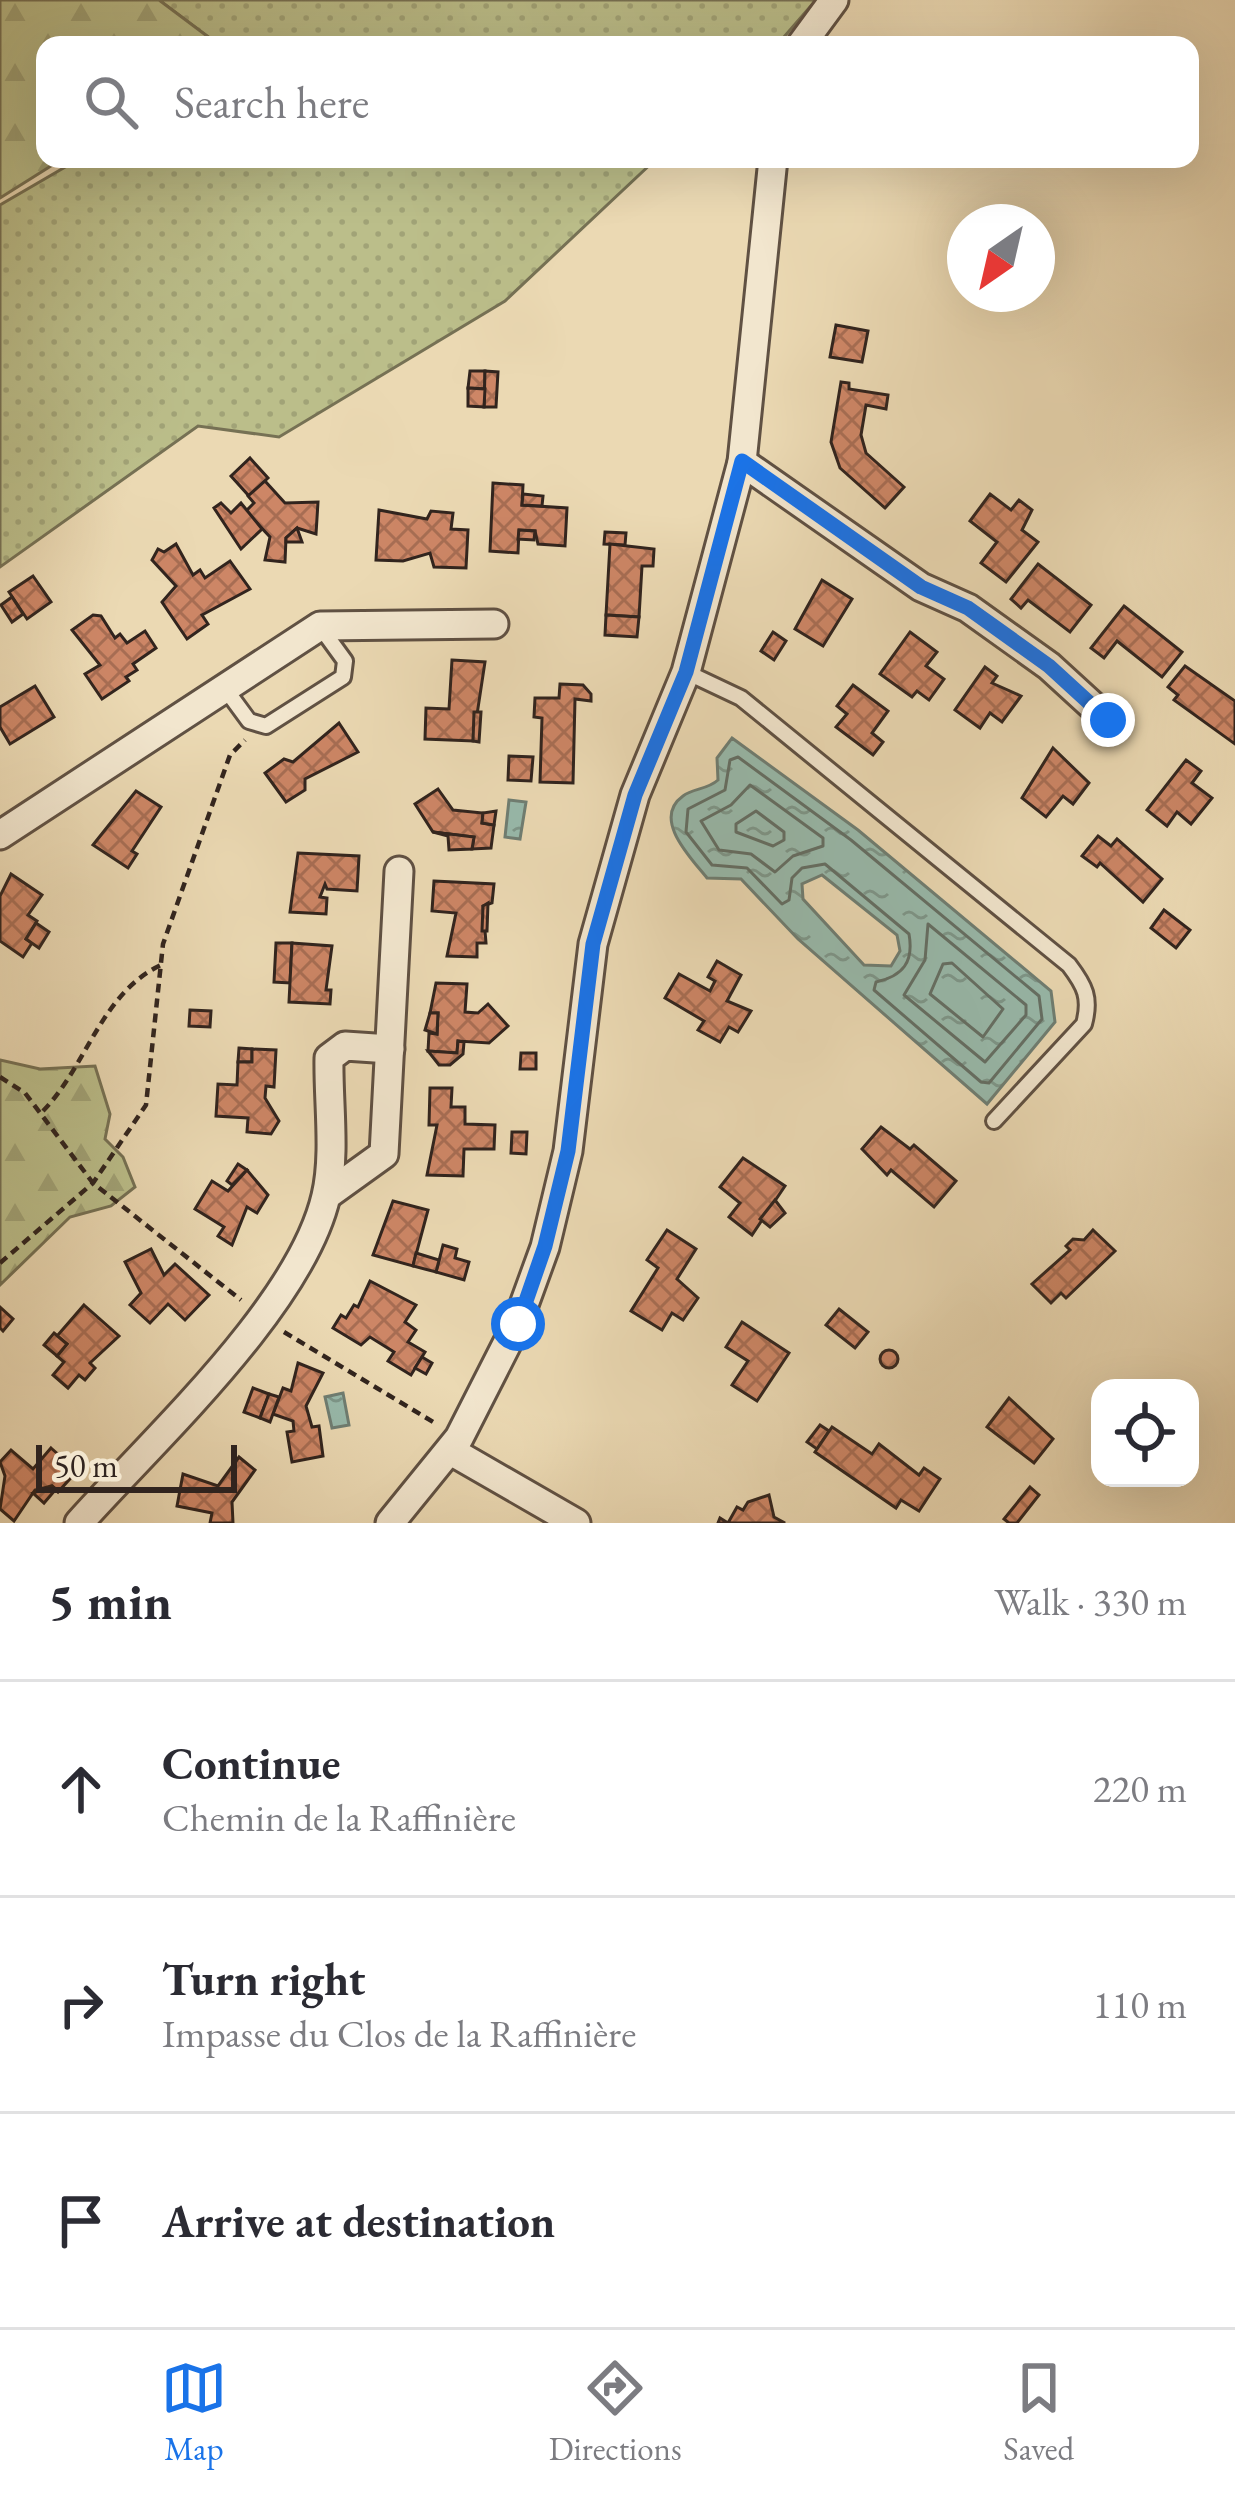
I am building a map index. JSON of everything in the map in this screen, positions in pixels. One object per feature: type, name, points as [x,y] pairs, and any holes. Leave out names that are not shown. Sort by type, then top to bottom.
[{"type":"street","points":[[808,36],[834,0]]},
{"type":"street","points":[[390,1523],[455,1444],[518,1324],[545,1246],[568,1151],[593,944],[635,795],[686,672],[742,461],[772,168]]},
{"type":"street","points":[[742,461],[921,587],[968,608],[1049,666],[1108,720]]},
{"type":"street","points":[[0,835],[320,626],[494,624]]},
{"type":"street","points":[[327,1195],[384,1154],[399,871]]},
{"type":"street","points":[[79,1523],[261,1316],[298,1262],[327,1195],[328,1058],[345,1046],[390,1049]]},
{"type":"street","points":[[455,1444],[576,1523]]},
{"type":"lane","points":[[224,687],[256,727],[266,726],[343,677],[345,661],[320,626]]},
{"type":"lane","points":[[686,672],[740,698],[1069,964],[1084,985],[1090,1004],[1084,1024],[994,1121]]},
{"type":"path","points":[[0,1263],[93,1183],[151,1091],[161,965],[176,899],[230,755],[256,727]]},
{"type":"path","points":[[42,1112],[63,1090],[124,988],[161,965]]},
{"type":"path","points":[[0,1077],[42,1112],[93,1183],[261,1316],[455,1444]]},
{"type":"green space","points":[[0,0],[159,0],[207,36],[36,36],[36,168],[48,168],[0,198]]},
{"type":"green space","points":[[159,0],[816,0],[785,36],[207,36]]},
{"type":"green space","points":[[64,168],[646,168],[505,301],[279,437],[198,426],[0,567],[0,205]]},
{"type":"green space","points":[[0,1060],[40,1069],[95,1066],[110,1114],[105,1139],[123,1157],[135,1187],[111,1206],[70,1217],[0,1285]]},
{"type":"water","points":[[732,738],[858,830],[1051,991],[1055,1022],[987,1104],[798,939],[741,879],[707,878],[692,860],[677,838],[671,816],[683,796],[718,780],[717,758]],"holes":[[[822,875],[897,935],[900,951],[891,966],[864,965],[803,899],[802,884]]]},
{"type":"water","points":[[509,800],[526,802],[520,839],[505,837]]},
{"type":"water","points":[[343,1393],[349,1425],[332,1428],[325,1397]]},
{"type":"building","points":[[836,325],[868,331],[862,362],[830,357]]},
{"type":"building","points":[[470,371],[485,371],[485,389],[468,388]]},
{"type":"building","points":[[485,371],[498,372],[496,407],[484,407]]},
{"type":"building","points":[[841,382],[849,383],[849,389],[888,395],[886,409],[866,405],[861,435],[866,453],[904,487],[885,508],[840,468],[831,442]]},
{"type":"building","points":[[468,388],[485,389],[484,407],[468,406]]},
{"type":"building","points":[[250,458],[268,478],[249,496],[231,476]]},
{"type":"building","points":[[265,481],[285,503],[318,502],[316,534],[297,528],[286,538],[285,562],[265,560],[270,537],[246,511],[254,503],[248,496]]},
{"type":"building","points":[[493,483],[523,485],[522,505],[567,508],[565,546],[538,544],[535,531],[519,530],[518,553],[490,551]]},
{"type":"building","points":[[523,494],[543,496],[542,506],[522,505]]},
{"type":"building","points":[[990,494],[1011,510],[1019,500],[1032,510],[1022,530],[1038,542],[1006,582],[981,563],[997,542],[970,521]]},
{"type":"building","points":[[221,503],[231,513],[241,503],[262,529],[241,549],[214,508]]},
{"type":"building","points":[[379,510],[427,519],[431,511],[453,513],[451,529],[468,530],[466,568],[434,567],[430,553],[403,561],[376,560]]},
{"type":"building","points":[[297,528],[302,542],[286,542],[286,538]]},
{"type":"building","points":[[519,530],[535,531],[534,540],[518,539]]},
{"type":"building","points":[[605,532],[626,533],[625,545],[604,544]]},
{"type":"building","points":[[176,544],[193,575],[200,570],[205,578],[230,561],[250,589],[202,615],[208,624],[187,639],[162,602],[176,586],[152,560],[158,549],[164,552]]},
{"type":"building","points":[[610,544],[654,549],[653,566],[642,566],[639,617],[606,615]]},
{"type":"building","points":[[1038,564],[1091,605],[1070,632],[1028,600],[1021,608],[1011,599]]},
{"type":"building","points":[[33,576],[51,602],[27,619],[9,592]]},
{"type":"building","points":[[822,580],[852,599],[823,646],[795,629]]},
{"type":"building","points":[[12,597],[23,614],[12,622],[1,605]]},
{"type":"building","points":[[1124,606],[1182,652],[1162,677],[1117,641],[1104,658],[1091,648]]},
{"type":"building","points":[[93,615],[101,616],[115,638],[120,634],[127,643],[145,631],[156,648],[133,664],[137,670],[126,677],[129,681],[102,699],[85,674],[100,665],[72,630]]},
{"type":"building","points":[[606,615],[639,617],[637,637],[605,635]]},
{"type":"building","points":[[773,632],[786,641],[774,660],[761,651]]},
{"type":"building","points":[[910,632],[937,652],[926,666],[944,679],[929,700],[917,691],[912,697],[880,674]]},
{"type":"building","points":[[452,660],[485,662],[473,741],[425,739],[426,708],[449,709]]},
{"type":"building","points":[[1185,666],[1235,701],[1235,744],[1174,700],[1178,695],[1168,687]]},
{"type":"building","points":[[985,667],[997,676],[992,683],[1021,696],[1002,722],[990,713],[980,728],[955,710]]},
{"type":"building","points":[[560,684],[583,685],[591,701],[575,699],[573,783],[540,782],[542,718],[534,717],[535,698],[559,698]]},
{"type":"building","points":[[853,685],[888,711],[872,733],[883,742],[873,755],[836,727],[847,714],[837,706]]},
{"type":"building","points":[[35,686],[54,717],[10,744],[0,727],[0,707]]},
{"type":"building","points":[[474,712],[481,712],[479,742],[473,741]]},
{"type":"building","points":[[339,723],[358,752],[305,779],[305,790],[286,802],[265,773],[284,759],[293,762]]},
{"type":"building","points":[[1053,748],[1089,783],[1073,804],[1063,796],[1046,817],[1022,798]]},
{"type":"building","points":[[509,756],[533,757],[531,781],[508,780]]},
{"type":"building","points":[[1186,760],[1201,771],[1192,783],[1212,798],[1191,824],[1177,812],[1167,826],[1147,810]]},
{"type":"building","points":[[438,789],[453,810],[483,813],[482,823],[494,825],[491,848],[472,849],[474,837],[433,832],[415,804]]},
{"type":"building","points":[[136,791],[161,807],[132,851],[137,854],[128,868],[93,845]]},
{"type":"building","points":[[496,811],[494,825],[482,823],[483,813]]},
{"type":"building","points":[[433,832],[474,837],[472,849],[449,850],[448,836]]},
{"type":"building","points":[[1098,836],[1111,846],[1117,839],[1162,879],[1143,902],[1100,863],[1097,867],[1082,856]]},
{"type":"building","points":[[298,853],[359,856],[357,891],[327,889],[325,884],[320,897],[327,898],[326,914],[290,912]]},
{"type":"building","points":[[11,874],[42,895],[28,915],[37,921],[26,939],[32,943],[23,957],[0,941],[0,896]]},
{"type":"building","points":[[434,881],[494,884],[492,903],[483,906],[486,943],[477,943],[477,957],[447,956],[456,913],[432,911]]},
{"type":"building","points":[[488,903],[487,931],[482,931],[483,906]]},
{"type":"building","points":[[1164,910],[1190,930],[1176,948],[1151,928]]},
{"type":"building","points":[[36,923],[49,932],[39,948],[26,939]]},
{"type":"building","points":[[276,943],[292,943],[290,983],[274,982]]},
{"type":"building","points":[[292,943],[332,946],[326,990],[331,990],[330,1004],[289,1002]]},
{"type":"building","points":[[717,961],[741,975],[727,1001],[751,1011],[738,1032],[729,1027],[720,1042],[698,1030],[704,1021],[665,998],[679,974],[710,991],[715,981],[708,977]]},
{"type":"building","points":[[436,983],[467,984],[465,1012],[478,1013],[488,1004],[508,1026],[489,1043],[458,1041],[457,1053],[428,1051],[429,1033],[437,1034],[438,1013],[430,1013]]},
{"type":"building","points":[[190,1010],[211,1011],[210,1027],[189,1026]]},
{"type":"building","points":[[430,1013],[438,1013],[437,1034],[425,1030]]},
{"type":"building","points":[[458,1041],[464,1042],[463,1054],[450,1065],[439,1065],[428,1051],[457,1053]]},
{"type":"building","points":[[239,1048],[252,1049],[252,1062],[238,1062]]},
{"type":"building","points":[[252,1049],[276,1050],[274,1087],[266,1086],[265,1098],[279,1121],[271,1134],[247,1132],[248,1118],[216,1116],[218,1084],[237,1085],[238,1062],[252,1062]]},
{"type":"building","points":[[521,1053],[536,1053],[536,1069],[520,1069]]},
{"type":"building","points":[[430,1088],[452,1088],[451,1107],[465,1107],[465,1124],[495,1125],[494,1149],[464,1149],[463,1176],[427,1175],[437,1125],[429,1125]]},
{"type":"building","points":[[881,1127],[910,1149],[914,1145],[956,1181],[934,1207],[891,1170],[887,1175],[862,1149]]},
{"type":"building","points":[[512,1132],[527,1132],[526,1154],[511,1153]]},
{"type":"building","points":[[743,1158],[785,1186],[752,1235],[729,1217],[740,1203],[720,1187]]},
{"type":"building","points":[[238,1164],[247,1170],[232,1185],[227,1181]]},
{"type":"building","points":[[247,1170],[268,1195],[257,1213],[247,1207],[232,1245],[218,1236],[224,1227],[195,1209],[212,1181],[228,1191]]},
{"type":"building","points":[[775,1200],[785,1213],[770,1227],[760,1219]]},
{"type":"building","points":[[393,1201],[428,1210],[413,1266],[373,1255]]},
{"type":"building","points":[[667,1230],[696,1249],[677,1279],[698,1298],[683,1320],[672,1313],[662,1330],[631,1311],[658,1268],[647,1260]]},
{"type":"building","points":[[1093,1230],[1115,1251],[1066,1298],[1061,1293],[1051,1303],[1032,1284],[1070,1250],[1066,1246],[1073,1239],[1084,1240]]},
{"type":"building","points":[[443,1245],[457,1249],[455,1258],[469,1262],[464,1280],[436,1272]]},
{"type":"building","points":[[151,1249],[164,1275],[175,1264],[209,1295],[185,1320],[168,1304],[150,1323],[130,1305],[141,1293],[125,1262]]},
{"type":"building","points":[[416,1253],[439,1260],[436,1272],[413,1266]]},
{"type":"building","points":[[370,1281],[416,1305],[405,1322],[416,1330],[408,1342],[425,1352],[411,1375],[388,1361],[394,1352],[370,1337],[361,1345],[333,1328],[341,1315],[346,1318],[354,1305],[358,1307]]},
{"type":"building","points":[[84,1305],[119,1336],[90,1363],[95,1368],[85,1380],[79,1375],[68,1388],[53,1375],[64,1362],[57,1356],[67,1344],[57,1336]]},
{"type":"building","points":[[0,1307],[13,1319],[3,1331],[0,1328]]},
{"type":"building","points":[[839,1309],[868,1332],[855,1348],[826,1325]]},
{"type":"building","points":[[742,1322],[789,1353],[757,1401],[732,1385],[748,1361],[726,1347]]},
{"type":"building","points":[[54,1333],[67,1344],[57,1356],[44,1345]]},
{"type":"building","points":[[889,1350],[898,1359],[889,1368],[880,1359]]},
{"type":"building","points":[[422,1357],[432,1363],[426,1374],[415,1368]]},
{"type":"building","points":[[298,1363],[323,1373],[306,1406],[312,1427],[319,1426],[323,1456],[292,1462],[287,1432],[294,1431],[293,1421],[273,1414],[283,1388],[291,1391]]},
{"type":"building","points":[[253,1388],[269,1394],[260,1418],[244,1412]]},
{"type":"building","points":[[269,1394],[279,1397],[270,1422],[260,1418]]},
{"type":"building","points":[[1009,1398],[1053,1439],[1034,1463],[987,1427]]},
{"type":"building","points":[[820,1425],[829,1431],[817,1449],[807,1442]]},
{"type":"building","points":[[832,1427],[872,1454],[879,1444],[919,1475],[924,1468],[940,1479],[919,1511],[901,1500],[896,1508],[815,1452]]},
{"type":"building","points":[[51,1448],[77,1471],[58,1492],[52,1486],[35,1490],[14,1521],[0,1509],[5,1476],[0,1462],[11,1450],[33,1469]]},
{"type":"building","points":[[239,1457],[255,1470],[232,1502],[233,1523],[210,1523],[212,1513],[177,1506],[183,1474],[218,1486]]},
{"type":"building","points":[[52,1486],[56,1489],[44,1503],[33,1493]]},
{"type":"building","points":[[1030,1487],[1039,1495],[1017,1523],[1009,1523],[1004,1519]]},
{"type":"building","points":[[769,1495],[774,1517],[785,1523],[728,1523],[737,1507],[743,1510],[748,1502]]},
{"type":"route","points":[[518,1324],[545,1246],[568,1151],[593,944],[635,795],[686,672],[742,461],[921,587],[968,608],[1049,666],[1108,720]]}]
